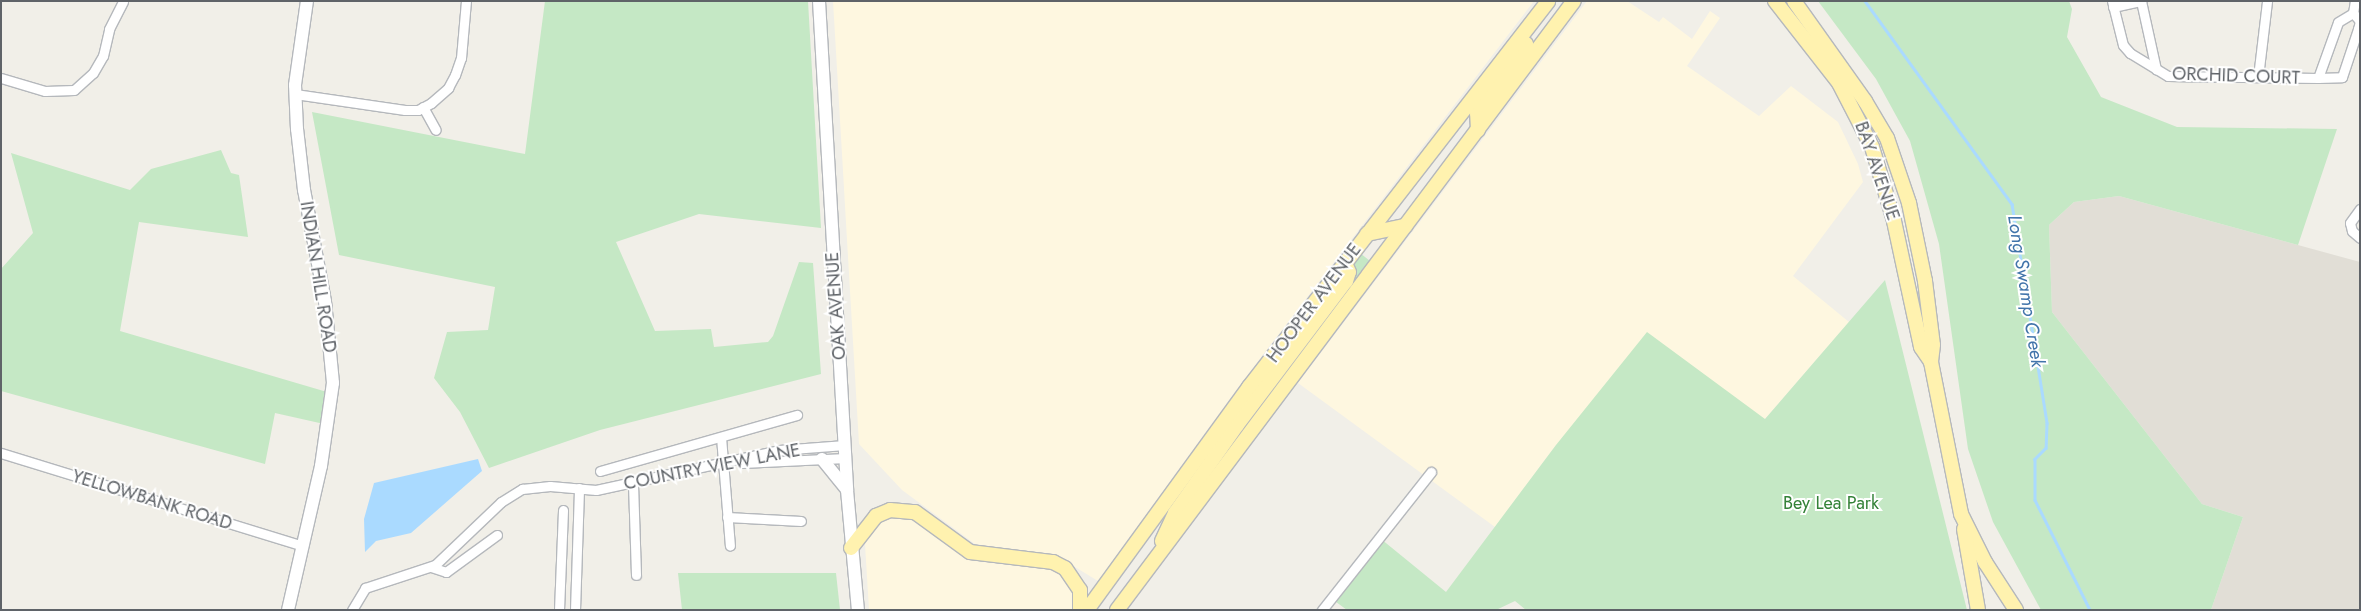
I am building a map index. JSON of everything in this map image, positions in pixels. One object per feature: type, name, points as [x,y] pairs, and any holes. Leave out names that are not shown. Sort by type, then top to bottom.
[{"type":"main road","name":"HOOPER AVENUE","points":[[1087,610],[1244,394],[1548,1]]},
{"type":"main road","name":"HOOPER AVENUE","points":[[1117,610],[1574,1]]},
{"type":"main road","name":"BAY AVENUE","points":[[1775,1],[1839,83],[1872,147],[1894,221],[1921,347],[1931,362]]},
{"type":"main road","name":"BAY AVENUE","points":[[1794,1],[1865,101],[1887,138],[1909,203],[1925,281],[1933,345],[1931,362],[1961,514],[1985,562],[2016,610]]},
{"type":"main road","points":[[1478,130],[1477,114],[1481,105],[1531,37],[1533,20]]},
{"type":"main road","points":[[1367,234],[1405,226]]},
{"type":"main road","points":[[1149,567],[1181,505],[1282,361],[1346,281],[1348,272],[1346,263]]},
{"type":"main road","points":[[851,548],[876,516],[890,510],[915,512],[970,552],[1053,562],[1065,568],[1080,590],[1080,610]]},
{"type":"main road","points":[[1961,514],[1978,610]]},
{"type":"main road","points":[[1127,610],[1130,593]]},
{"type":"street","points":[[1,78],[45,91],[74,90],[93,73],[103,56],[109,29],[123,1]]},
{"type":"street","name":"INDIAN HILL ROAD","points":[[288,610],[321,466],[333,383],[325,301],[304,190],[295,94],[307,1]]},
{"type":"street","points":[[295,94],[369,107],[405,110],[423,107],[448,88],[455,75],[461,58],[466,1]]},
{"type":"street","name":"OAK AVENUE","points":[[819,1],[847,490],[858,610]]},
{"type":"street","name":"ORCHID COURT","points":[[2156,69],[2140,1],[2113,4],[2123,45],[2130,53],[2156,69],[2168,76],[2342,77],[2360,21],[2353,13]]},
{"type":"street","points":[[2258,77],[2267,1]]},
{"type":"street","name":"ORCHID COURT","points":[[2318,78],[2338,22],[2353,13],[2355,1]]},
{"type":"street","points":[[423,107],[436,130]]},
{"type":"street","points":[[2360,209],[2350,223],[2352,231],[2360,238]]},
{"type":"street","points":[[600,471],[796,415]]},
{"type":"street","points":[[721,437],[730,546]]},
{"type":"street","name":"COUNTRY VIEW LANE","points":[[352,610],[365,588],[431,567],[452,552],[501,502],[522,489],[550,486],[596,490],[633,484],[779,450],[846,452]]},
{"type":"street","points":[[722,463],[822,460],[846,452]]},
{"type":"street","points":[[1,463],[3,453]]},
{"type":"street","name":"YELLOWBANK ROAD","points":[[3,453],[303,546]]},
{"type":"street","points":[[822,460],[847,490]]},
{"type":"street","points":[[1322,610],[1431,472]]},
{"type":"street","points":[[633,484],[636,574]]},
{"type":"street","points":[[575,610],[579,488]]},
{"type":"street","points":[[559,610],[563,510]]},
{"type":"street","points":[[727,517],[801,521]]},
{"type":"street","points":[[431,567],[446,572],[497,535]]},
{"type":"street","points":[[560,578],[576,576]]},
{"type":"shaded area","points":[[833,1],[1534,1],[1243,381],[1098,581],[1057,556],[975,544],[902,490],[859,444]]},
{"type":"shaded area","points":[[1587,1],[1627,1],[1659,22],[1663,17],[1692,39],[1710,11],[1720,18],[1687,66],[1759,116],[1791,86],[1838,122],[1858,164],[1863,182],[1793,276],[1849,322],[1765,419],[1556,445],[1495,527],[1298,383]]},
{"type":"shaded area","points":[[2119,196],[2360,262],[2360,610],[2211,610],[2243,517],[2202,504],[2052,312],[2049,225],[2074,202]]},
{"type":"shaded area","points":[[910,514],[962,553],[1049,566],[1063,572],[1075,588],[1076,610],[869,610],[865,544],[868,534],[884,517]]},
{"type":"green space","points":[[545,1],[808,1],[821,228],[699,214],[616,242],[655,331],[711,329],[714,347],[768,342],[773,336],[799,262],[813,263],[821,374],[600,430],[489,468],[460,412],[434,378],[447,332],[488,330],[495,287],[339,255],[312,112],[525,154]]},
{"type":"green space","points":[[1818,1],[2069,1],[2072,9],[2067,37],[2101,97],[2177,127],[2337,129],[2298,245],[2119,196],[2074,202],[2049,225],[2052,312],[2202,504],[2243,517],[2211,610],[2041,610],[1993,522],[1968,449],[1939,244],[1910,141],[1876,79]]},
{"type":"green space","points":[[221,150],[231,173],[239,175],[248,237],[139,222],[120,331],[327,392],[324,424],[275,413],[265,464],[1,391],[1,269],[33,233],[11,153],[130,190],[151,169]]},
{"type":"green space","points":[[1360,253],[1370,261],[1354,282],[1354,262]]},
{"type":"green space","name":"Bey Lea Park","points":[[1885,280],[1967,610],[1526,610],[1515,601],[1496,610],[1347,610],[1332,599],[1381,539],[1446,592],[1556,445],[1647,332],[1765,419]]},
{"type":"green space","points":[[678,573],[836,573],[840,610],[682,610]]},
{"type":"water","points":[[478,459],[482,471],[411,533],[376,541],[365,552],[364,519],[374,483]]},
{"type":"waterway","name":"Long Swamp Creek","points":[[1865,1],[2012,204],[2047,423],[2046,448],[2035,459],[2035,500],[2090,610]]}]
